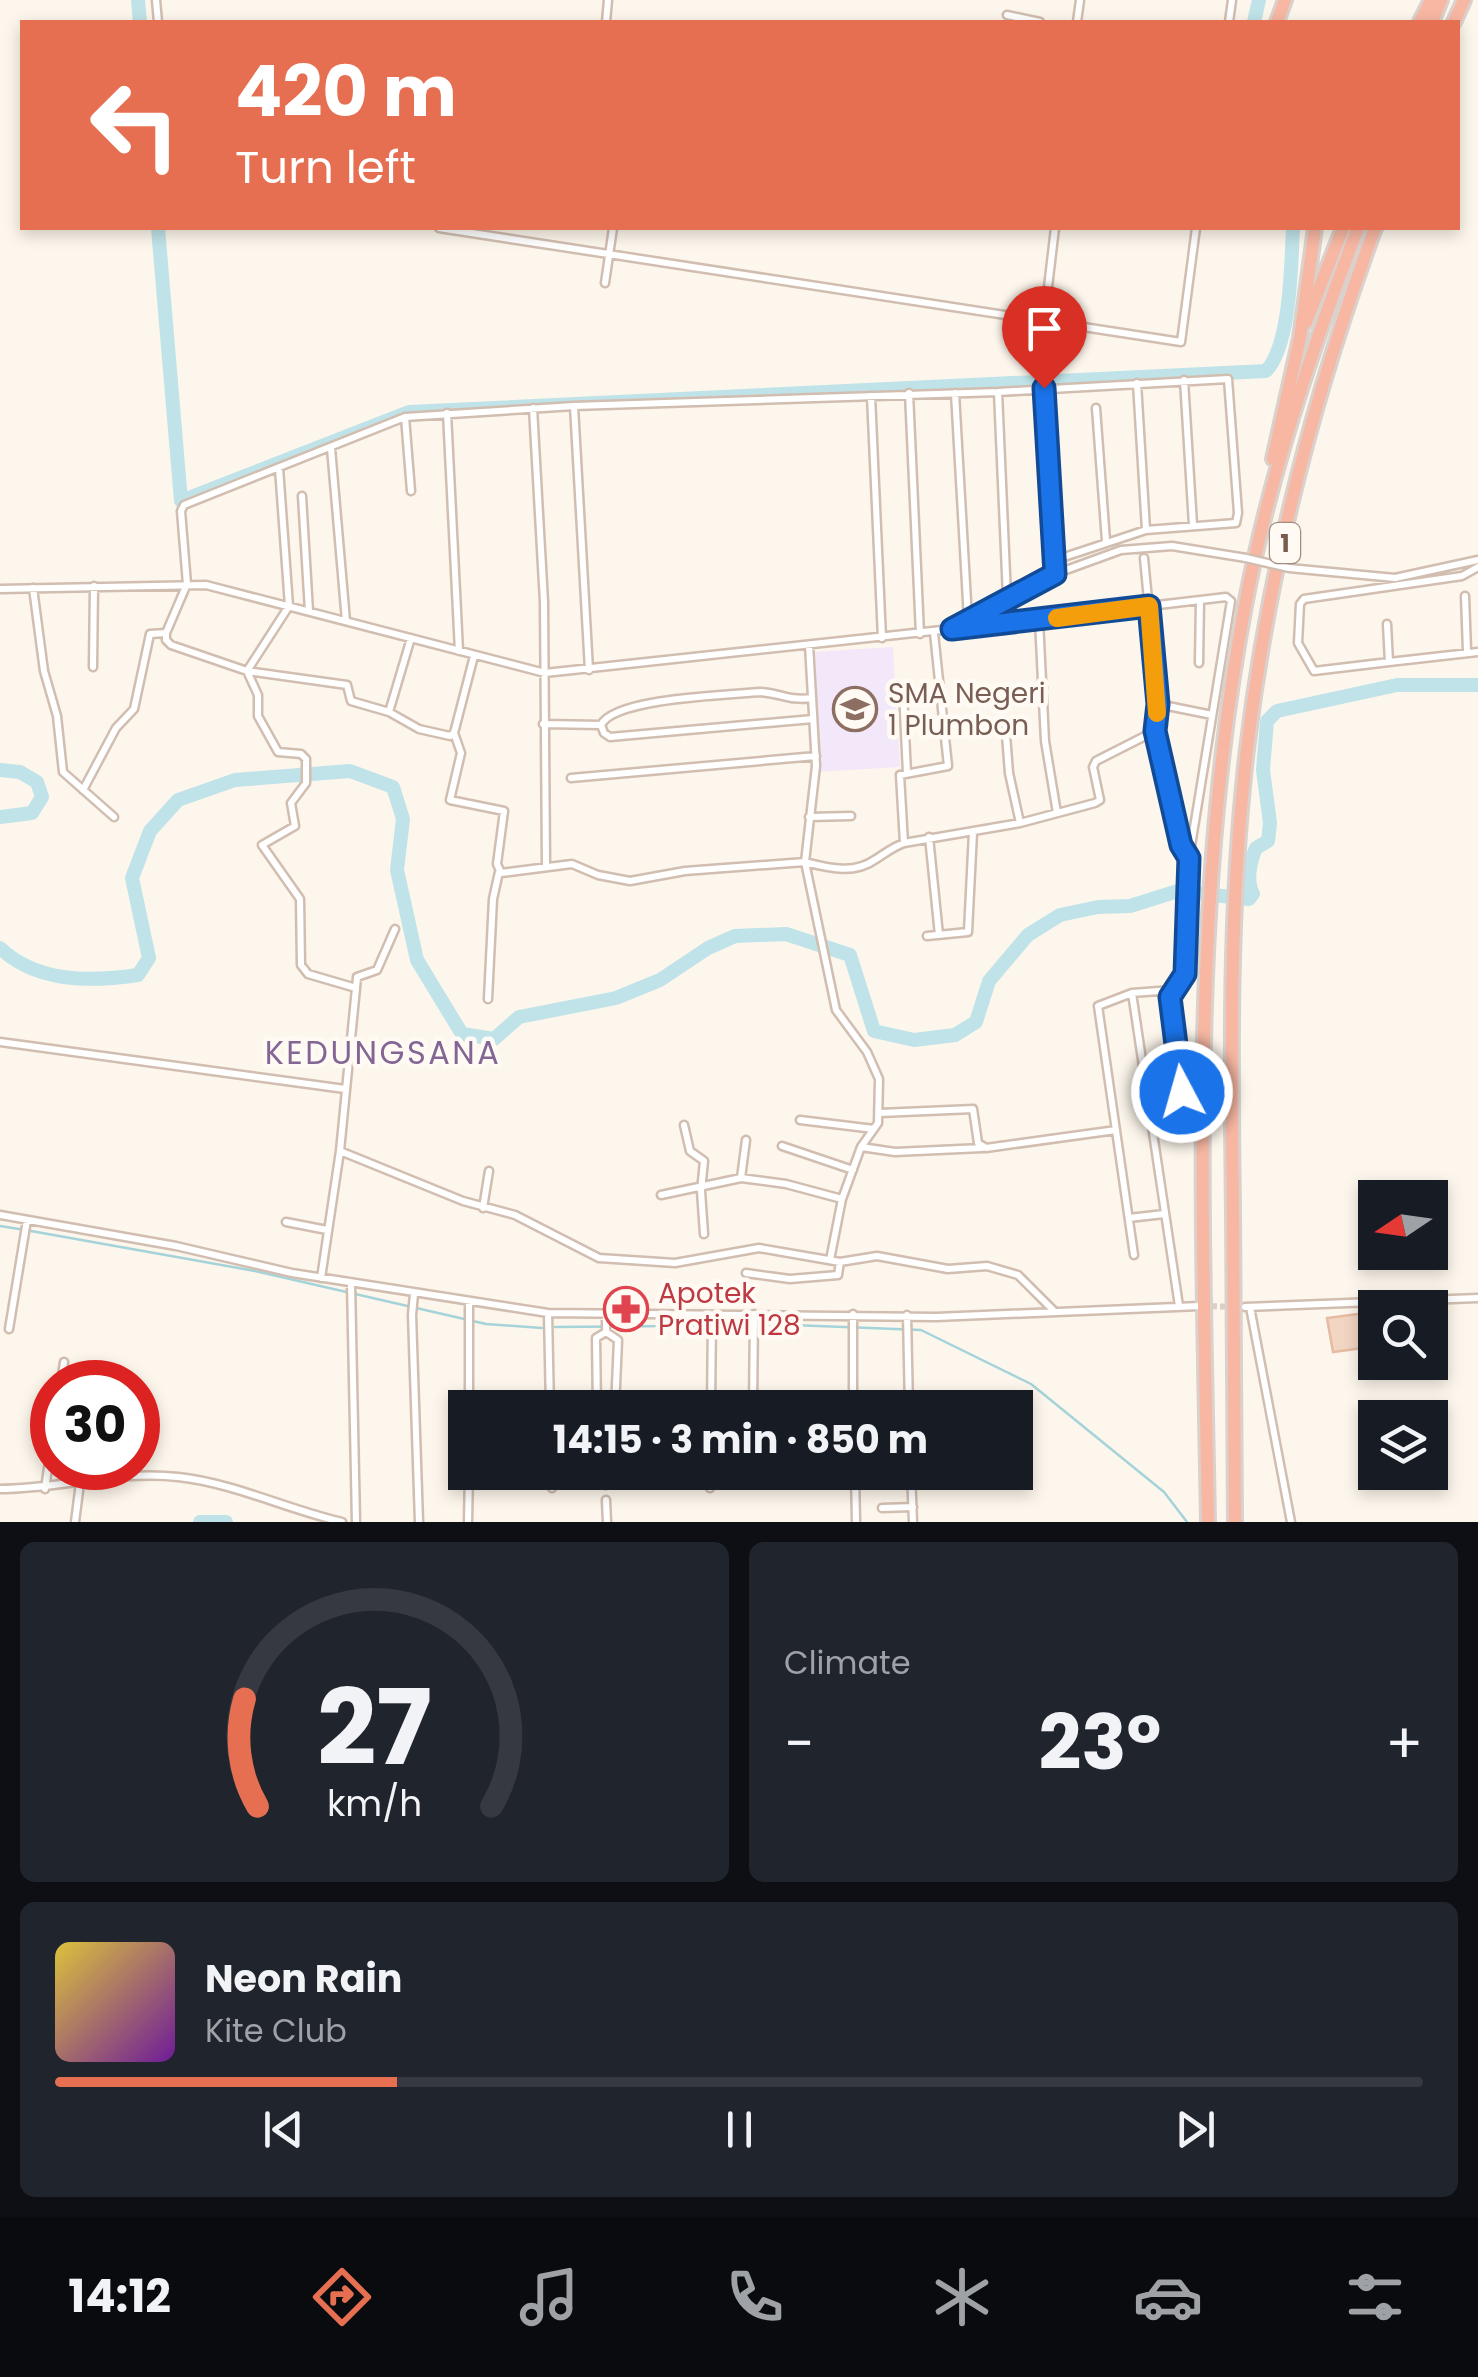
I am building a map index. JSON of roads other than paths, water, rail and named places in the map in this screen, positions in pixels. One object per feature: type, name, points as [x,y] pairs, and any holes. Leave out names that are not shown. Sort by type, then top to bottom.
[{"type":"highway","points":[[1260,530],[1300,338],[1314,230]]},
{"type":"highway","points":[[1300,338],[1341,230]]},
{"type":"highway","name":"1","points":[[1208,1522],[1208,919],[1227,723],[1260,530],[1296,404],[1357,230]]},
{"type":"highway","name":"1","points":[[1235,1522],[1234,921],[1247,750],[1266,619],[1308,446],[1374,230]]},
{"type":"highway","points":[[1206,1077],[1232,1077]]},
{"type":"street","points":[[1007,16],[1029,20]]},
{"type":"street","points":[[452,230],[1181,342],[1196,230]]},
{"type":"street","points":[[605,283],[613,230]]},
{"type":"street","points":[[1044,321],[1055,230]]},
{"type":"street","points":[[454,733],[450,736],[419,729],[389,712],[351,700],[347,685],[247,671],[171,645],[166,633],[187,584],[182,506],[405,417],[574,406],[998,392],[1226,378],[1230,382],[1238,513],[1233,524],[1146,530],[1054,560]]},
{"type":"street","points":[[1184,380],[1193,525]]},
{"type":"street","points":[[1138,383],[1146,530]]},
{"type":"street","points":[[1044,388],[1055,574]]},
{"type":"street","points":[[998,392],[1007,597]]},
{"type":"street","points":[[909,393],[920,634]]},
{"type":"street","points":[[955,393],[968,619]]},
{"type":"street","points":[[871,396],[882,638]]},
{"type":"street","points":[[574,406],[589,670]]},
{"type":"street","points":[[533,408],[545,673],[546,866]]},
{"type":"street","points":[[1096,408],[1106,541]]},
{"type":"street","points":[[446,413],[459,651]]},
{"type":"street","points":[[405,417],[412,491]]},
{"type":"street","points":[[331,448],[346,621]]},
{"type":"street","points":[[247,671],[289,606],[279,468]]},
{"type":"street","points":[[302,496],[309,612]]},
{"type":"street","points":[[952,629],[1007,597],[1094,557],[1151,546],[1194,548],[1289,568],[1396,578],[1478,564]]},
{"type":"street","points":[[1144,558],[1158,704],[1155,731],[1178,832],[1189,858]]},
{"type":"street","points":[[1478,564],[1462,576],[1304,599],[1300,604],[1298,643],[1314,671],[1478,652]]},
{"type":"street","points":[[0,589],[187,584],[289,606],[545,673],[1226,598],[1232,601],[1187,875],[1185,974],[1172,990],[1182,1090],[1148,1097]]},
{"type":"street","points":[[93,668],[94,586]]},
{"type":"street","points":[[34,588],[44,670],[57,716],[62,769],[114,818]]},
{"type":"street","points":[[1465,596],[1467,651]]},
{"type":"street","points":[[1199,663],[1200,600]]},
{"type":"street","points":[[1039,620],[1047,762],[1057,813]]},
{"type":"street","points":[[1387,624],[1389,662]]},
{"type":"street","points":[[904,843],[900,776],[948,766],[934,632]]},
{"type":"street","points":[[83,790],[116,728],[132,714],[150,634],[166,633]]},
{"type":"street","points":[[389,712],[411,638]]},
{"type":"street","points":[[809,645],[816,756],[805,862],[840,1018],[867,1052],[877,1073],[880,1113],[861,1147],[842,1199],[830,1260]]},
{"type":"street","points":[[474,656],[454,733],[461,753],[450,800],[504,811],[493,898],[488,998]]},
{"type":"street","points":[[247,671],[258,695],[258,716],[273,747],[282,754],[302,755],[306,761],[307,781],[291,804],[294,828],[264,841],[262,846],[300,899],[302,969],[356,988]]},
{"type":"street","points":[[1014,692],[1043,688]]},
{"type":"street","points":[[903,691],[907,773]]},
{"type":"street","points":[[812,698],[790,700],[760,692],[634,706],[605,718],[602,726],[604,734],[610,737],[813,719]]},
{"type":"street","points":[[1158,704],[1212,715]]},
{"type":"street","points":[[1004,722],[1009,774],[1020,823]]},
{"type":"street","points":[[543,724],[602,726]]},
{"type":"street","points":[[499,872],[572,864],[598,875],[630,881],[805,862],[840,870],[875,860],[904,843],[1020,823],[1099,801],[1093,768],[1096,762],[1155,731]]},
{"type":"street","points":[[571,778],[816,756]]},
{"type":"street","points":[[808,817],[851,816]]},
{"type":"street","points":[[927,936],[968,931],[973,832]]},
{"type":"street","points":[[929,838],[939,935]]},
{"type":"street","points":[[321,1278],[340,1151],[357,977],[377,970],[395,929]]},
{"type":"street","points":[[1134,1255],[1098,1006],[1132,993],[1172,990]]},
{"type":"street","points":[[1132,993],[1179,1306]]},
{"type":"street","points":[[0,1042],[346,1089]]},
{"type":"street","points":[[880,1113],[974,1110],[978,1140],[983,1148]]},
{"type":"street","points":[[800,1120],[874,1129]]},
{"type":"street","points":[[684,1125],[690,1150],[704,1160],[704,1234]]},
{"type":"street","points":[[861,1147],[895,1152],[983,1148],[1116,1130]]},
{"type":"street","points":[[741,1178],[746,1140]]},
{"type":"street","points":[[782,1146],[853,1170]]},
{"type":"street","points":[[340,1151],[483,1208],[515,1215],[572,1246],[611,1260],[675,1264],[759,1248],[840,1262],[877,1256],[948,1269],[998,1267],[1021,1277],[1053,1310]]},
{"type":"street","points":[[483,1208],[489,1171]]},
{"type":"street","points":[[661,1194],[741,1178],[786,1184],[842,1199]]},
{"type":"street","points":[[0,1214],[176,1246],[351,1288],[469,1301],[606,1324],[907,1319],[1200,1306]]},
{"type":"street","points":[[1129,1218],[1164,1214]]},
{"type":"street","points":[[9,1329],[26,1220]]},
{"type":"street","points":[[286,1222],[328,1230]]},
{"type":"street","points":[[746,1273],[814,1278],[838,1275],[840,1262]]},
{"type":"street","points":[[351,1288],[356,1522]]},
{"type":"street","points":[[414,1297],[419,1522]]},
{"type":"street","points":[[1291,1522],[1247,1307],[1478,1298]]},
{"type":"street","points":[[469,1301],[469,1390]]},
{"type":"street","points":[[548,1313],[550,1390]]},
{"type":"street","points":[[853,1317],[854,1390]]},
{"type":"street","points":[[907,1319],[908,1390]]},
{"type":"street","points":[[754,1322],[754,1390]]},
{"type":"street","points":[[711,1390],[712,1323]]},
{"type":"street","points":[[597,1390],[596,1338],[606,1324]]},
{"type":"street","points":[[606,1324],[617,1337],[616,1390]]},
{"type":"street","points":[[160,1477],[211,1482],[342,1522]]},
{"type":"street","points":[[0,1488],[30,1489]]},
{"type":"street","points":[[75,1522],[81,1490]]},
{"type":"street","points":[[468,1522],[469,1490]]},
{"type":"street","points":[[855,1490],[856,1522]]},
{"type":"street","points":[[912,1490],[913,1522]]},
{"type":"street","points":[[606,1500],[607,1522]]},
{"type":"street","points":[[882,1508],[913,1508]]},
{"type":"waterway","points":[[138,0],[140,20]]},
{"type":"waterway","points":[[1254,20],[1259,0]]},
{"type":"waterway","points":[[158,230],[181,501],[409,412],[1266,371],[1285,324],[1293,230]]},
{"type":"waterway","points":[[0,948],[48,974],[83,979],[138,975],[149,958],[132,878],[150,831],[178,800],[235,780],[350,771],[393,787],[403,819],[397,870],[417,960],[462,1034],[494,1039],[519,1017],[616,998],[660,980],[708,948],[735,936],[786,934],[850,955],[874,1031],[914,1040],[955,1035],[976,1022],[989,981],[1028,935],[1060,915],[1098,907],[1130,906],[1178,891],[1249,899],[1253,894],[1249,877],[1254,853],[1268,841],[1270,823],[1263,770],[1267,721],[1277,711],[1397,685],[1478,685]]},
{"type":"waterway","points":[[0,770],[20,772],[37,782],[42,797],[32,813],[0,817]]},
{"type":"waterway","points":[[0,1226],[19,1229]]},
{"type":"waterway","points":[[31,1231],[255,1271],[486,1324],[542,1328]]},
{"type":"waterway","points":[[555,1327],[792,1325],[921,1330],[1031,1384],[1164,1492],[1187,1522]]},
{"type":"waterway","points":[[200,1522],[226,1522]]},
{"type":"tunnel","points":[[1202,1306],[1245,1307]]},
{"type":"place","name":"SMA Negeri 1 Plumbon","points":[[855,709]]},
{"type":"place","name":"Apotek Pratiwi 128","points":[[626,1309]]},
{"type":"district","name":"KEDUNGSANA","points":[[383,1052]]}]
